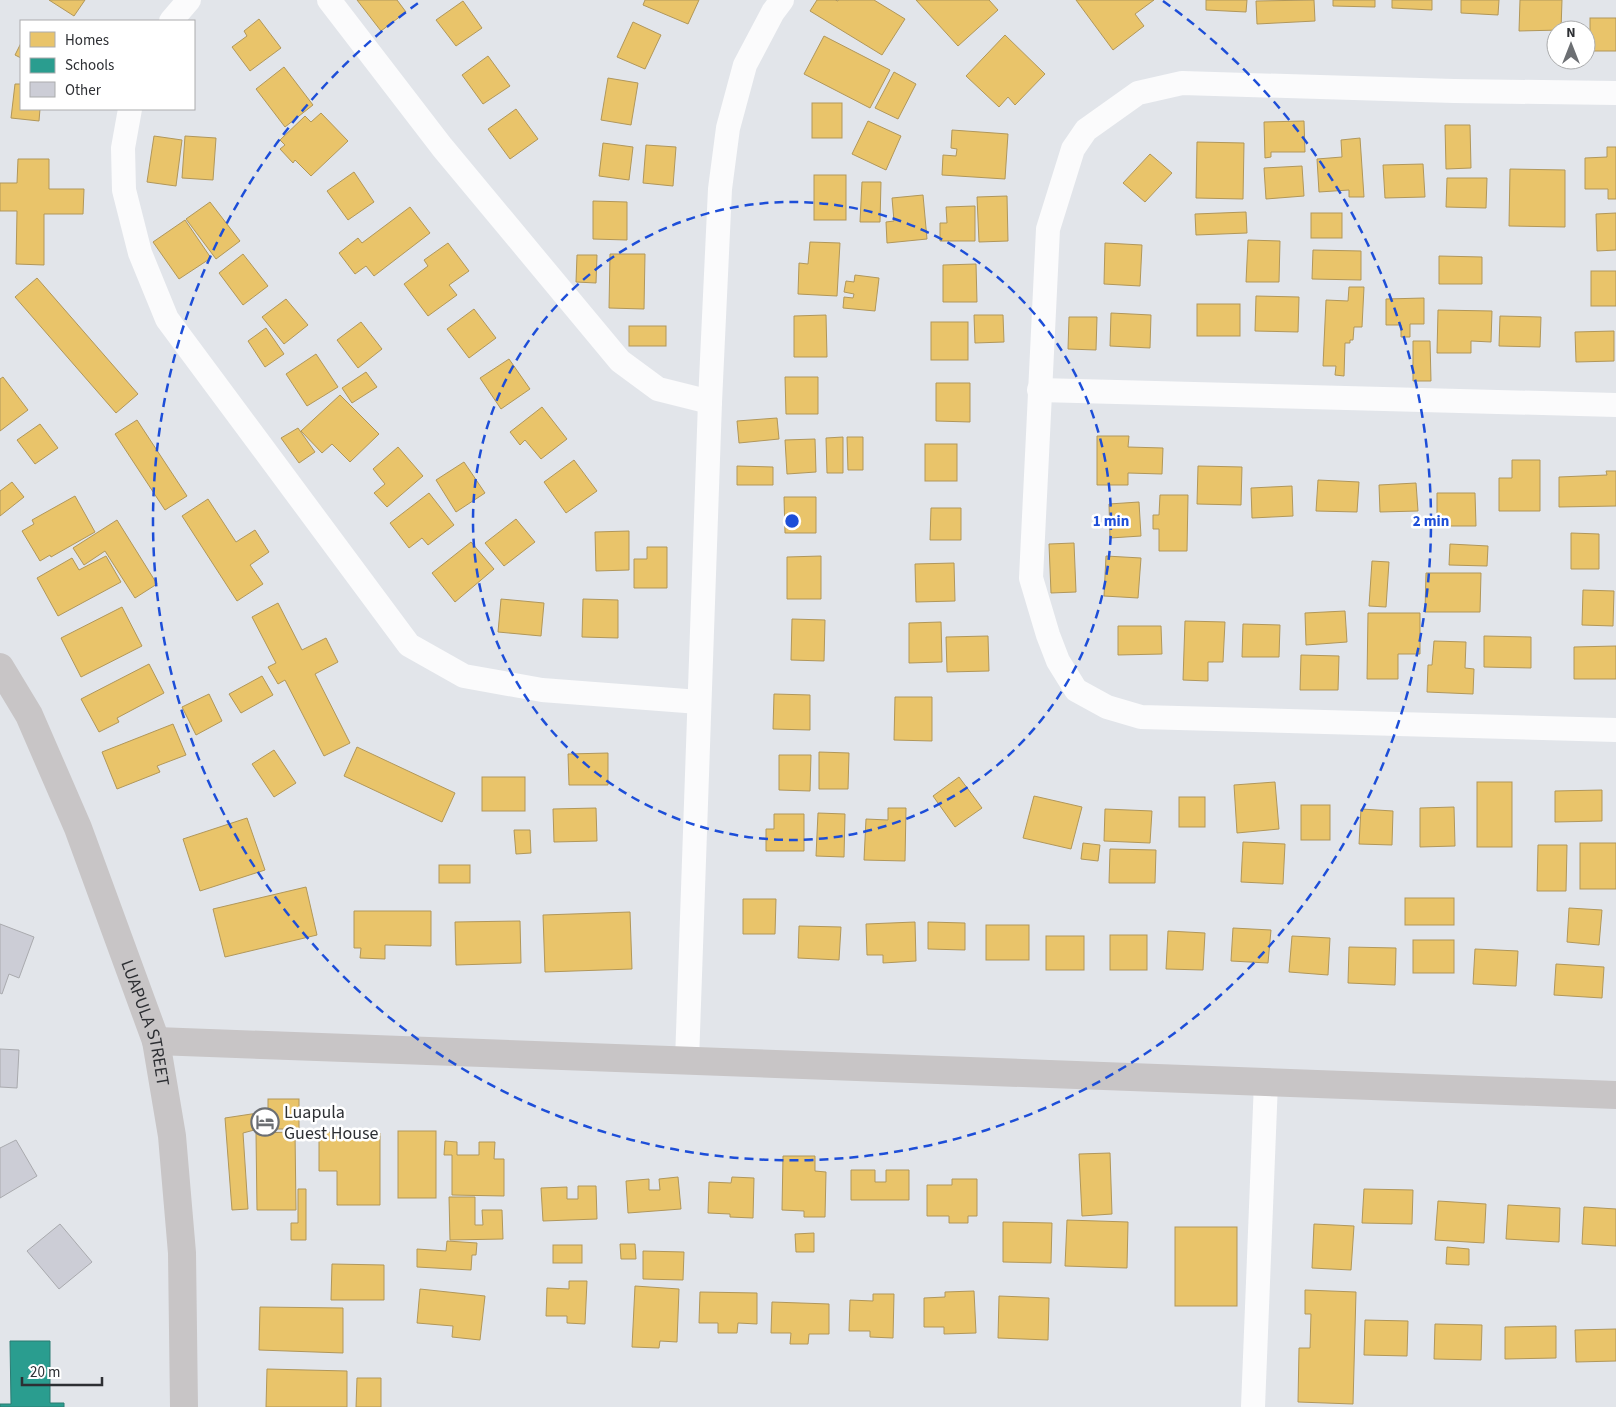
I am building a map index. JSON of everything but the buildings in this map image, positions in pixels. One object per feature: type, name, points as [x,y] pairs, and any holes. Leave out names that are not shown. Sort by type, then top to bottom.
[{"type":"street","points":[[172,20],[189,0]]},
{"type":"street","points":[[329,0],[442,147],[620,361],[658,389],[710,402]]},
{"type":"street","points":[[687,1061],[710,402],[720,189],[728,128],[745,66],[773,12],[782,0]]},
{"type":"street","points":[[1616,93],[1454,91],[1182,83],[1138,93],[1086,130],[1073,149],[1048,229],[1031,578],[1058,661],[1076,690],[1107,707],[1141,717],[1616,730]]},
{"type":"street","points":[[130,110],[123,148],[124,190],[140,253],[167,318],[409,645],[464,676],[542,690],[699,702]]},
{"type":"street","points":[[1039,390],[1616,405]]},
{"type":"street","name":"LUAPULA STREET","points":[[0,667],[29,715],[78,828],[156,1041],[172,1136],[182,1253],[184,1407]]},
{"type":"street","points":[[156,1041],[1616,1095]]},
{"type":"street","points":[[1253,1407],[1266,1082]]},
{"type":"place","name":"Luapula Guest House","points":[[265,1122]]}]
